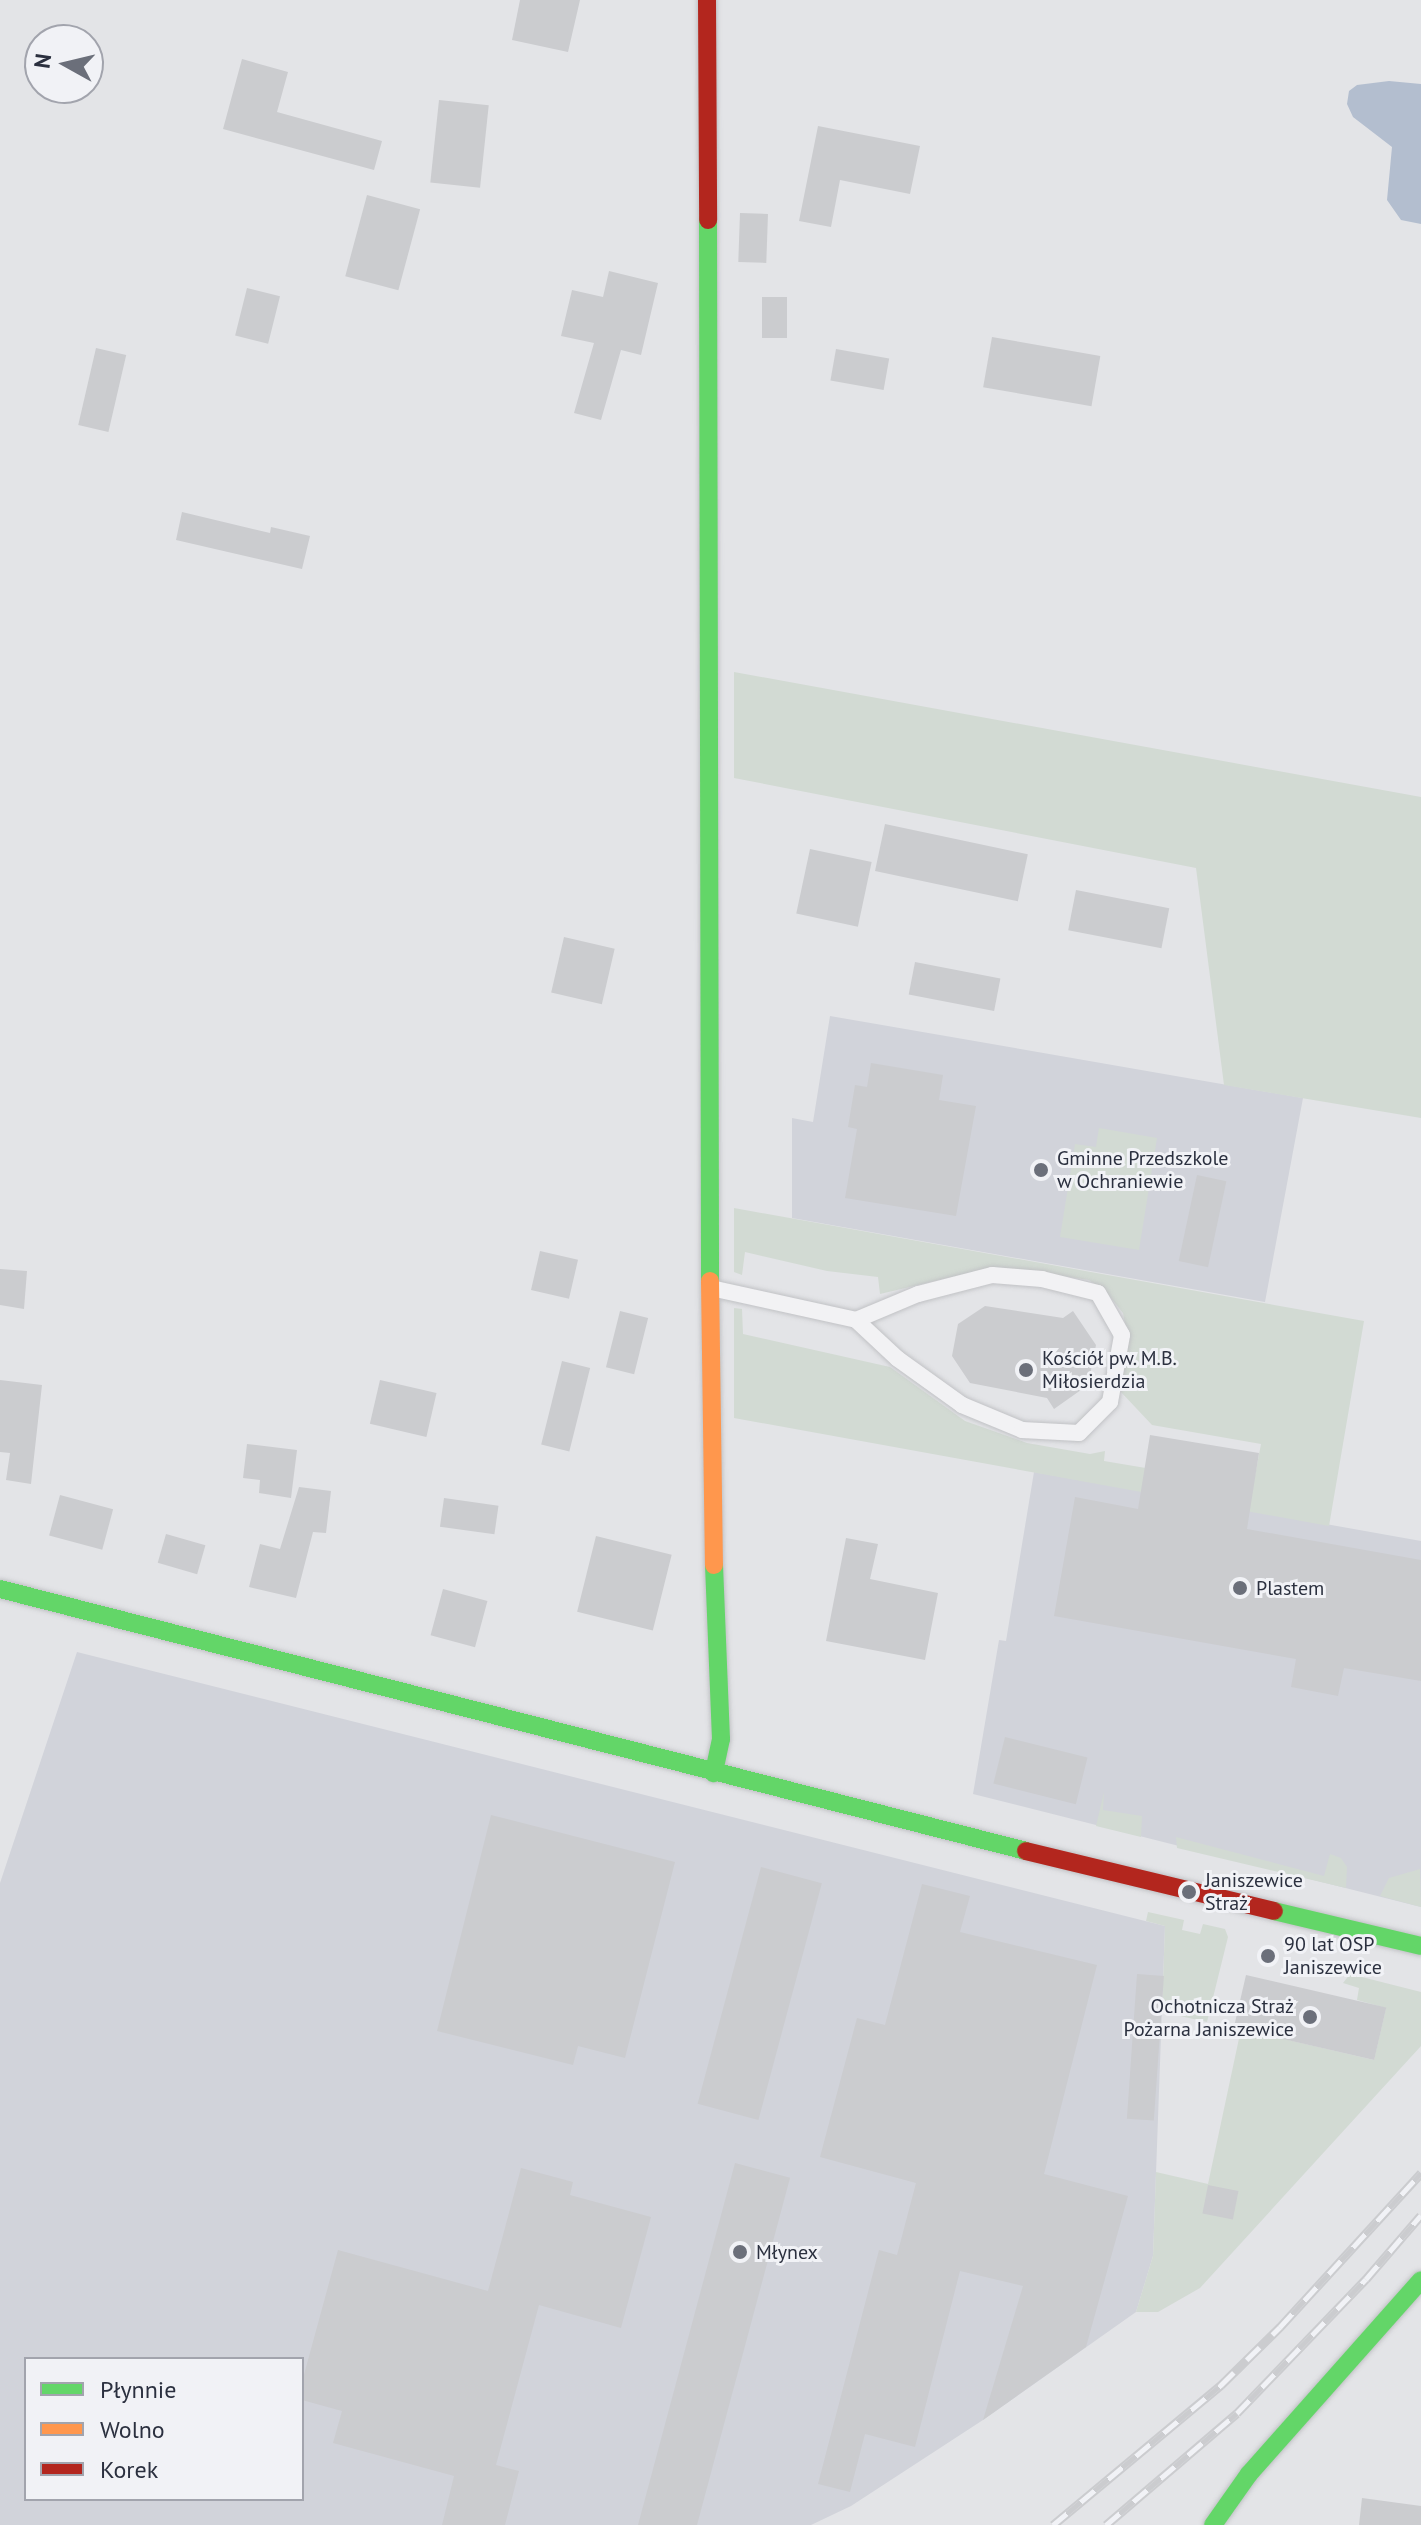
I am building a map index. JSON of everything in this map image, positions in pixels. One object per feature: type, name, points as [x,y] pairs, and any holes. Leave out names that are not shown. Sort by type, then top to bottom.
[{"type":"street","points":[[707,0],[711,1493],[721,1739],[714,1773]]},
{"type":"street","points":[[0,1589],[714,1773],[1421,1946]]},
{"type":"street","points":[[1213,2525],[1249,2474],[1421,2280]]},
{"type":"lane","points":[[710,1288],[856,1320],[898,1359],[962,1405],[1022,1430],[1079,1433],[1110,1402],[1122,1335],[1098,1293],[1042,1279],[992,1275],[918,1294],[856,1320]]},
{"type":"shaded area","points":[[734,672],[1421,797],[1421,1118],[1224,1085],[1196,868],[734,778]]},
{"type":"shaded area","name":"Gminne Przedszkole w Ochraniewie","points":[[830,1016],[1303,1098],[1265,1302],[792,1218],[792,1118],[813,1122]]},
{"type":"shaded area","points":[[1099,1128],[1157,1138],[1139,1250],[1060,1237],[1075,1144],[1096,1147]]},
{"type":"shaded area","points":[[734,1208],[1364,1321],[1329,1526],[734,1418],[734,1308],[742,1309],[743,1334],[890,1367],[965,1421],[1027,1443],[1090,1454],[1105,1451],[1104,1461],[1253,1486],[1261,1444],[1152,1425],[1120,1391],[1128,1340],[1123,1313],[1107,1293],[1089,1280],[1043,1273],[960,1275],[880,1294],[878,1277],[827,1271],[745,1252],[742,1275],[734,1272]]},
{"type":"shaded area","points":[[1034,1472],[1421,1541],[1421,1907],[973,1794],[999,1640],[1006,1641]]},
{"type":"shaded area","points":[[77,1652],[1165,1926],[1153,2256],[1136,2312],[983,2420],[851,2506],[811,2525],[0,2525],[0,1883]]},
{"type":"shaded area","points":[[1104,1792],[1103,1810],[1142,1816],[1141,1837],[1096,1826]]},
{"type":"shaded area","points":[[1176,1837],[1324,1876],[1330,1854],[1341,1858],[1347,1867],[1346,1888],[1177,1848]]},
{"type":"shaded area","points":[[1420,1869],[1421,1907],[1380,1896],[1389,1878]]},
{"type":"shaded area","points":[[1148,1912],[1184,1920],[1182,1930],[1200,1934],[1203,1924],[1225,1929],[1228,1937],[1207,2022],[1162,2012],[1165,1926],[1146,1921]]},
{"type":"shaded area","points":[[1350,1974],[1421,1992],[1421,2046],[1200,2288],[1158,2312],[1136,2312],[1153,2256],[1156,2172],[1208,2184],[1241,2029],[1374,2060],[1386,2008],[1357,2000],[1359,1988],[1343,1983]]},
{"type":"water","points":[[1389,81],[1421,84],[1421,224],[1401,220],[1387,200],[1392,147],[1353,117],[1347,104],[1349,91],[1357,85]]},
{"type":"building","points":[[520,0],[580,0],[568,52],[512,40]]},
{"type":"building","points":[[242,59],[288,72],[277,112],[382,141],[374,170],[223,129]]},
{"type":"building","points":[[439,100],[489,105],[480,188],[430,183]]},
{"type":"building","points":[[818,126],[920,146],[910,194],[840,180],[831,227],[799,221]]},
{"type":"building","points":[[367,195],[420,209],[398,290],[345,276]]},
{"type":"building","points":[[740,213],[768,214],[766,263],[738,262]]},
{"type":"building","points":[[609,271],[658,283],[641,355],[621,350],[601,420],[574,413],[594,343],[561,336],[572,290],[603,297]]},
{"type":"building","points":[[247,288],[280,296],[268,344],[235,336]]},
{"type":"building","points":[[762,297],[787,297],[787,338],[762,338]]},
{"type":"building","points":[[992,337],[1100,356],[1091,406],[983,387]]},
{"type":"building","points":[[96,348],[126,355],[108,432],[78,425]]},
{"type":"building","points":[[836,349],[889,358],[884,390],[830,381]]},
{"type":"building","points":[[182,512],[270,533],[271,527],[310,536],[302,569],[176,540]]},
{"type":"building","points":[[885,824],[1028,854],[1018,901],[875,871]]},
{"type":"building","points":[[810,849],[872,862],[858,927],[796,914]]},
{"type":"building","points":[[1076,890],[1169,908],[1161,948],[1068,930]]},
{"type":"building","points":[[564,937],[615,949],[602,1004],[551,993]]},
{"type":"building","points":[[915,962],[1000,979],[994,1011],[909,994]]},
{"type":"building","points":[[871,1063],[943,1075],[939,1100],[976,1106],[956,1216],[845,1198],[857,1129],[848,1127],[855,1085],[867,1087]]},
{"type":"building","points":[[1197,1175],[1226,1181],[1208,1267],[1179,1261]]},
{"type":"building","points":[[540,1251],[578,1260],[569,1299],[531,1290]]},
{"type":"building","points":[[0,1269],[27,1271],[24,1309],[0,1305]]},
{"type":"building","name":"Kościół pw. M.B. Miłosierdzia","points":[[985,1306],[1063,1318],[1073,1311],[1096,1345],[1088,1385],[1054,1409],[1047,1398],[970,1383],[952,1356],[958,1324]]},
{"type":"building","points":[[620,1311],[648,1318],[634,1374],[606,1367]]},
{"type":"building","points":[[562,1361],[590,1368],[569,1451],[541,1444]]},
{"type":"building","points":[[0,1380],[42,1385],[31,1484],[6,1480],[10,1453],[0,1452]]},
{"type":"building","points":[[380,1380],[437,1393],[426,1437],[370,1424]]},
{"type":"building","name":"Plastem","points":[[1150,1435],[1259,1453],[1247,1529],[1421,1560],[1421,1681],[1344,1668],[1338,1696],[1291,1687],[1296,1659],[1054,1616],[1075,1497],[1138,1509]]},
{"type":"building","points":[[247,1444],[297,1450],[291,1498],[259,1493],[260,1480],[243,1478]]},
{"type":"building","points":[[299,1487],[331,1491],[326,1533],[313,1532],[296,1598],[249,1587],[260,1544],[280,1549]]},
{"type":"building","points":[[60,1495],[113,1509],[102,1550],[49,1536]]},
{"type":"building","points":[[444,1498],[498,1506],[494,1534],[440,1527]]},
{"type":"building","points":[[166,1534],[205,1545],[197,1574],[158,1563]]},
{"type":"building","points":[[596,1536],[672,1555],[653,1631],[577,1612]]},
{"type":"building","points":[[846,1538],[878,1544],[870,1579],[938,1593],[925,1660],[826,1641]]},
{"type":"building","points":[[443,1589],[487,1601],[475,1647],[431,1635]]},
{"type":"building","points":[[1005,1737],[1087,1758],[1076,1804],[993,1784]]},
{"type":"building","points":[[491,1815],[675,1862],[625,2058],[578,2046],[573,2065],[437,2031]]},
{"type":"building","points":[[761,1867],[822,1883],[758,2120],[698,2104]]},
{"type":"building","points":[[922,1884],[970,1896],[960,1932],[1097,1965],[1044,2174],[1128,2196],[1086,2347],[983,2420],[1023,2286],[960,2271],[915,2447],[865,2434],[850,2492],[818,2484],[879,2250],[897,2255],[916,2183],[820,2157],[857,2018],[885,2025]]},
{"type":"building","points":[[1137,1974],[1164,1976],[1154,2121],[1127,2119]]},
{"type":"building","name":"Ochotnicza Straż Pożarna Janiszewice","points":[[1246,1975],[1386,2007],[1374,2060],[1234,2028]]},
{"type":"building","points":[[735,2163],[790,2178],[697,2525],[638,2525]]},
{"type":"building","points":[[521,2168],[573,2182],[570,2195],[651,2217],[621,2328],[539,2305],[496,2465],[519,2471],[505,2525],[442,2525],[454,2476],[333,2443],[342,2411],[304,2401],[304,2375],[338,2250],[488,2291]]},
{"type":"building","points":[[1208,2185],[1238,2191],[1233,2219],[1202,2213]]},
{"type":"building","points":[[1362,2498],[1421,2506],[1421,2525],[1359,2525]]},
{"type":"railway","points":[[1053,2525],[1221,2385],[1280,2327],[1421,2173]]},
{"type":"railway","points":[[1106,2525],[1237,2413],[1366,2279],[1421,2215]]},
{"type":"traffic: fast","points":[[708,220],[710,1281]]},
{"type":"traffic: fast","points":[[714,1565],[721,1739],[714,1773]]},
{"type":"traffic: fast","points":[[0,1589],[1026,1851]]},
{"type":"traffic: fast","points":[[1274,1911],[1421,1946]]},
{"type":"traffic: fast","points":[[1213,2525],[1249,2474],[1421,2280]]},
{"type":"traffic: slow","points":[[710,1281],[714,1565]]},
{"type":"traffic: jam","points":[[707,0],[708,220]]},
{"type":"traffic: jam","points":[[1026,1851],[1274,1911]]},
{"type":"place","name":"Gminne Przedszkole w Ochraniewie","points":[[1041,1170]]},
{"type":"place","name":"Kościół pw. M.B. Miłosierdzia","points":[[1026,1370]]},
{"type":"place","name":"Plastem","points":[[1240,1588]]},
{"type":"place","name":"Janiszewice Straż","points":[[1189,1892]]},
{"type":"place","name":"90 lat OSP Janiszewice","points":[[1268,1956]]},
{"type":"place","name":"Ochotnicza Straż Pożarna Janiszewice","points":[[1310,2017]]},
{"type":"place","name":"Młynex","points":[[740,2252]]}]
